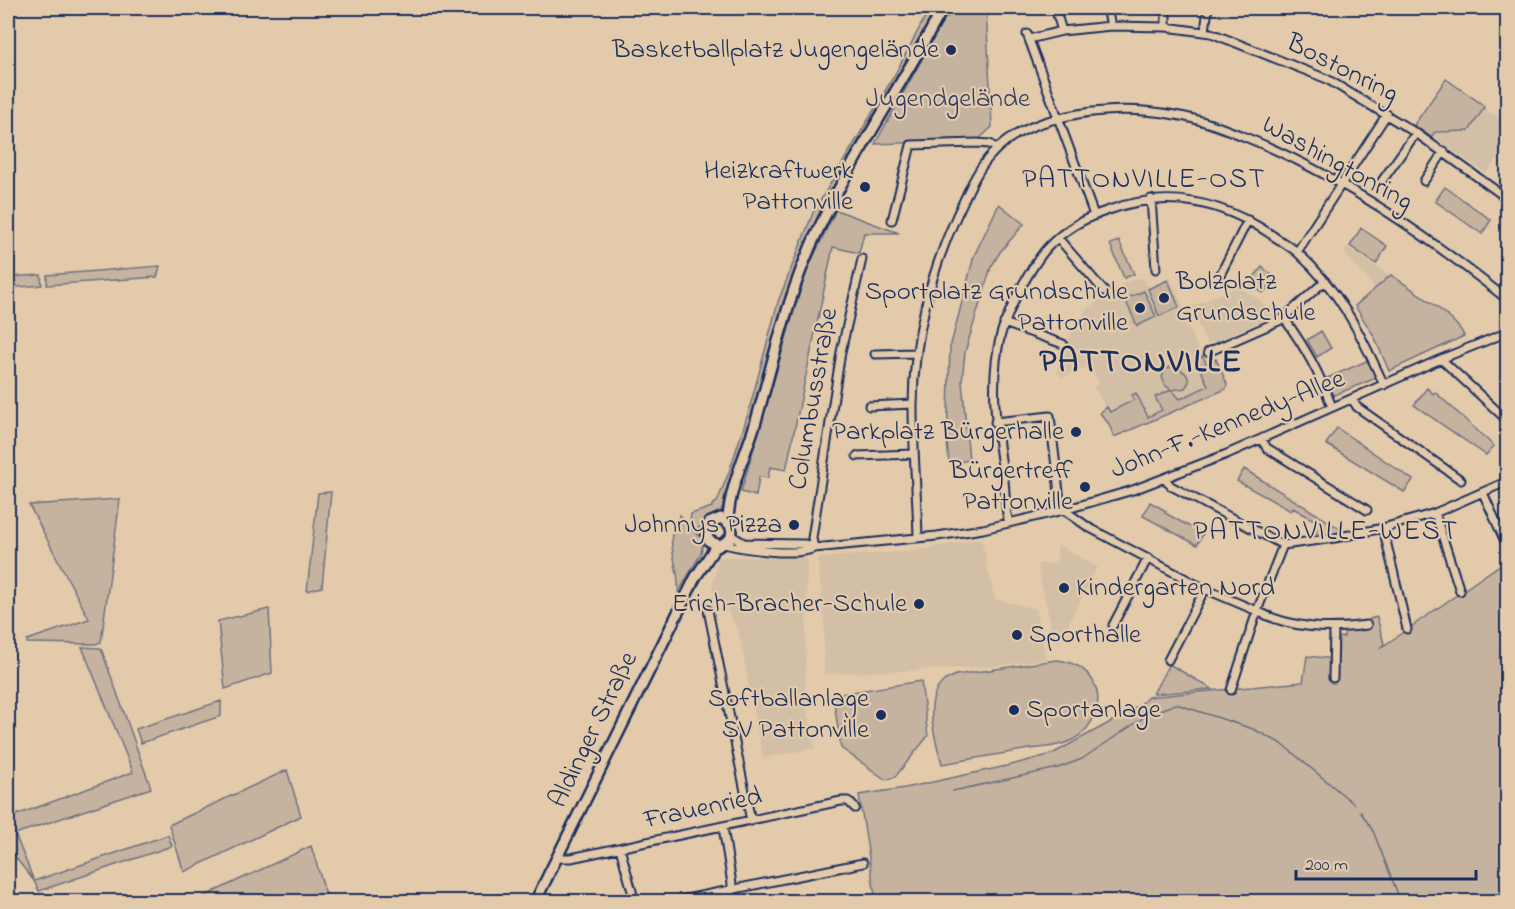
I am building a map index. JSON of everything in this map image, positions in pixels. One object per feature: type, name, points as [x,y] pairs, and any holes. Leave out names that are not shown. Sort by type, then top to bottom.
[{"type":"main road","points":[[728,522],[733,494],[756,421],[786,310],[804,261],[848,172],[943,8]]},
{"type":"main road","points":[[721,545],[709,541],[706,527],[722,513],[733,494]]},
{"type":"main road","points":[[695,578],[714,549],[732,536],[732,528],[728,522],[716,519]]},
{"type":"main road","points":[[695,578],[709,541]]},
{"type":"main road","name":"Aldinger Straße","points":[[535,902],[695,578]]},
{"type":"street","points":[[1055,8],[1062,31]]},
{"type":"street","points":[[1107,8],[1111,26]]},
{"type":"street","points":[[1166,8],[1166,27]]},
{"type":"street","points":[[1205,31],[1208,8]]},
{"type":"street","name":"Bostonring","points":[[1058,118],[1028,37],[1111,26],[1166,27],[1205,31],[1327,79],[1416,133],[1508,199]]},
{"type":"street","name":"Washingtonring","points":[[918,538],[913,404],[917,353],[933,280],[950,230],[979,171],[997,149],[1011,137],[1026,129],[1058,118],[1097,111],[1129,110],[1176,115],[1217,126],[1287,154],[1341,185],[1438,247],[1508,300]]},
{"type":"street","points":[[1297,252],[1387,114]]},
{"type":"street","points":[[1058,118],[1094,215]]},
{"type":"street","points":[[1382,181],[1416,133]]},
{"type":"street","points":[[892,220],[911,145],[976,143],[990,144],[997,149]]},
{"type":"street","points":[[1424,181],[1444,152]]},
{"type":"street","points":[[1151,199],[1156,269]]},
{"type":"street","points":[[1009,523],[995,422],[994,377],[1004,323],[1026,279],[1044,253],[1058,238],[1094,215],[1126,204],[1151,199],[1200,203],[1237,214],[1248,220],[1297,252],[1326,281],[1365,340],[1384,385]]},
{"type":"street","points":[[1221,273],[1248,220]]},
{"type":"street","points":[[1058,238],[1104,291]]},
{"type":"street","name":"Columbusstraße","points":[[814,548],[812,538],[831,410],[841,352],[862,259]]},
{"type":"street","points":[[1208,352],[1281,321],[1326,281]]},
{"type":"street","points":[[1284,318],[1319,373],[1332,407]]},
{"type":"street","points":[[1004,323],[1063,344]]},
{"type":"street","name":"John-F.-Kennedy-Allee","points":[[721,545],[757,551],[806,551],[814,548],[958,533],[1064,510],[1165,479],[1508,332]]},
{"type":"street","points":[[875,354],[917,353]]},
{"type":"street","points":[[1441,359],[1508,421]]},
{"type":"street","points":[[1352,399],[1357,407],[1461,480]]},
{"type":"street","points":[[869,406],[913,404]]},
{"type":"street","points":[[995,422],[1050,416],[1060,501],[1064,510],[1088,527],[1205,589],[1257,611],[1295,624],[1322,629],[1367,625]]},
{"type":"street","points":[[1261,439],[1276,454],[1367,510]]},
{"type":"street","points":[[857,456],[914,454]]},
{"type":"street","points":[[1165,479],[1171,486],[1283,545],[1335,538],[1383,528],[1435,513],[1508,481]]},
{"type":"street","points":[[1483,493],[1508,548]]},
{"type":"street","points":[[1435,513],[1460,591]]},
{"type":"street","points":[[1383,528],[1407,629]]},
{"type":"street","name":"John-F.-Kennedy-Allee","points":[[732,536],[744,543],[805,544],[814,548]]},
{"type":"street","points":[[1231,690],[1257,611],[1283,545]]},
{"type":"street","points":[[1113,625],[1148,558]]},
{"type":"street","points":[[1168,660],[1205,589]]},
{"type":"street","points":[[708,610],[751,821]]},
{"type":"street","points":[[1333,678],[1334,628]]},
{"type":"street","name":"Frauenried","points":[[557,858],[571,858],[841,801],[848,801],[855,808]]},
{"type":"street","points":[[723,827],[732,884],[730,902]]},
{"type":"street","points":[[620,848],[635,902]]},
{"type":"street","points":[[671,902],[863,863]]},
{"type":"shaded area","points":[[1484,108],[1507,124],[1507,146],[1486,173],[1431,137],[1434,132],[1469,131]]},
{"type":"shaded area","points":[[1347,247],[1404,285],[1376,290],[1344,252]]},
{"type":"shaded area","points":[[1142,278],[1149,287],[1169,278],[1171,280],[1184,308],[1181,310],[1215,389],[1122,430],[1094,387],[1100,383],[1089,366],[1082,370],[1079,367],[1062,378],[1057,371],[1066,343],[1087,309],[1126,282]]},
{"type":"shaded area","points":[[1238,286],[1258,299],[1274,315],[1230,335],[1231,339],[1214,347],[1212,342],[1207,344],[1191,307]]},
{"type":"shaded area","name":"Erich-Bracher-Schule","points":[[981,539],[995,599],[1036,609],[1046,659],[995,666],[824,674],[824,620],[818,558],[913,551]]},
{"type":"shaded area","name":"Kindergarten Nord","points":[[1058,545],[1097,567],[1060,641],[1054,639],[1037,564],[1056,563]]},
{"type":"shaded area","points":[[718,558],[807,558],[805,697],[815,748],[763,758],[739,633],[729,613],[712,589]]},
{"type":"green space","points":[[930,8],[940,8],[828,203],[721,511],[709,522],[696,529],[690,522],[691,514],[712,507],[717,502],[729,472],[748,414],[778,302],[813,213],[894,76]]},
{"type":"green space","name":"Jugendgelände","points":[[962,8],[986,8],[992,127],[978,140],[875,144],[945,18]]},
{"type":"green space","points":[[1446,79],[1484,108],[1469,131],[1435,132],[1431,137],[1414,125]]},
{"type":"green space","points":[[1445,187],[1491,220],[1482,234],[1435,201]]},
{"type":"green space","points":[[999,204],[1024,224],[1000,252],[991,267],[965,352],[962,381],[969,460],[949,464],[947,441],[950,348],[974,256]]},
{"type":"green space","points":[[836,210],[899,233],[864,233],[859,253],[833,247],[786,470],[770,467],[768,478],[759,477],[756,496],[741,492],[805,274]]},
{"type":"green space","points":[[1361,228],[1387,246],[1376,264],[1350,246]]},
{"type":"green space","points":[[1119,241],[1134,274],[1124,278],[1110,244]]},
{"type":"green space","points":[[160,266],[157,277],[47,285],[47,275]]},
{"type":"green space","points":[[1262,267],[1276,278],[1263,293],[1249,283]]},
{"type":"green space","points":[[41,275],[42,285],[8,288],[8,277]]},
{"type":"green space","points":[[1391,275],[1443,312],[1464,336],[1389,371],[1374,336],[1355,306]]},
{"type":"green space","name":"Bolzplatz Grundschule","points":[[1168,280],[1179,307],[1159,316],[1148,289]]},
{"type":"green space","name":"Sportplatz Grundschule Pattonville","points":[[1144,291],[1156,317],[1137,326],[1125,299]]},
{"type":"green space","points":[[1321,331],[1331,348],[1317,357],[1307,340]]},
{"type":"green space","points":[[1203,356],[1206,363],[1216,359],[1227,384],[1226,389],[1114,437],[1109,424],[1100,413],[1107,407],[1110,412],[1134,400],[1132,395],[1136,393],[1148,417],[1162,410],[1155,397],[1171,390],[1165,385],[1162,377],[1165,370],[1170,367],[1183,371],[1189,382],[1185,388],[1172,390],[1180,399],[1208,386],[1196,359]]},
{"type":"green space","points":[[1369,360],[1376,378],[1332,396],[1325,379]]},
{"type":"green space","points":[[1427,388],[1433,394],[1435,392],[1494,446],[1486,455],[1414,405]]},
{"type":"green space","points":[[1337,428],[1413,480],[1404,492],[1326,444]]},
{"type":"green space","points":[[1244,469],[1347,533],[1318,538],[1314,520],[1293,508],[1291,511],[1237,481]]},
{"type":"green space","points":[[331,492],[322,587],[307,591],[318,493]]},
{"type":"green space","points":[[120,499],[101,642],[95,644],[27,643],[27,640],[89,619],[29,505]]},
{"type":"green space","points":[[1150,502],[1203,534],[1197,545],[1143,516]]},
{"type":"green space","points":[[680,515],[701,537],[703,543],[701,553],[678,593],[672,536]]},
{"type":"green space","points":[[1507,560],[1507,901],[876,901],[859,795],[905,788],[1052,754],[1118,718],[1148,697],[1303,682],[1307,656],[1334,659],[1334,638],[1344,637],[1344,628],[1367,625],[1370,619],[1377,617],[1384,644],[1379,649]]},
{"type":"green space","points":[[269,609],[272,673],[225,689],[218,621]]},
{"type":"green space","points":[[82,647],[100,648],[151,788],[15,834],[34,881],[8,848],[8,818],[133,772]]},
{"type":"green space","name":"Sportanlage","points":[[1057,660],[1081,668],[1090,676],[1096,688],[1098,696],[1095,713],[1081,735],[1065,743],[1043,748],[942,764],[934,732],[932,710],[937,689],[944,681],[956,675]]},
{"type":"green space","points":[[1169,664],[1212,689],[1153,694]]},
{"type":"green space","name":"Softballanlage SV Pattonville","points":[[921,681],[928,736],[895,777],[886,780],[841,748],[833,695]]},
{"type":"green space","points":[[221,701],[221,716],[141,743],[136,729]]},
{"type":"green space","points":[[287,770],[301,816],[184,872],[169,825]]},
{"type":"green space","points":[[168,835],[172,846],[39,891],[34,881]]},
{"type":"green space","points":[[311,846],[328,901],[194,901]]},
{"type":"waterway","points":[[953,791],[1058,768],[1082,759],[1149,714],[1176,704],[1253,729],[1282,744],[1354,804]]},
{"type":"waterway","points":[[1360,811],[1373,831],[1401,902]]},
{"type":"place","name":"Basketballplatz Jugengelände","points":[[951,50]]},
{"type":"place","name":"Heizkraftwerk Pattonville","points":[[865,187]]},
{"type":"place","name":"Bolzplatz Grundschule","points":[[1164,298]]},
{"type":"place","name":"Sportplatz Grundschule Pattonville","points":[[1140,308]]},
{"type":"place","name":"Parkplatz Bürgerhalle","points":[[1076,432]]},
{"type":"place","name":"Bürgertreff Pattonville","points":[[1085,487]]},
{"type":"place","name":"Johnnys Pizza","points":[[794,525]]},
{"type":"place","name":"Kindergarten Nord","points":[[1064,588]]},
{"type":"place","name":"Erich-Bracher-Schule","points":[[919,604]]},
{"type":"place","name":"Sporthalle","points":[[1017,635]]},
{"type":"place","name":"Sportanlage","points":[[1014,710]]},
{"type":"place","name":"Softballanlage SV Pattonville","points":[[881,715]]},
{"type":"district","name":"PATTONVILLE-OST","points":[[1144,180]]},
{"type":"district","name":"PATTONVILLE","points":[[1141,363]]},
{"type":"district","name":"PATTONVILLE-WEST","points":[[1326,532]]}]
